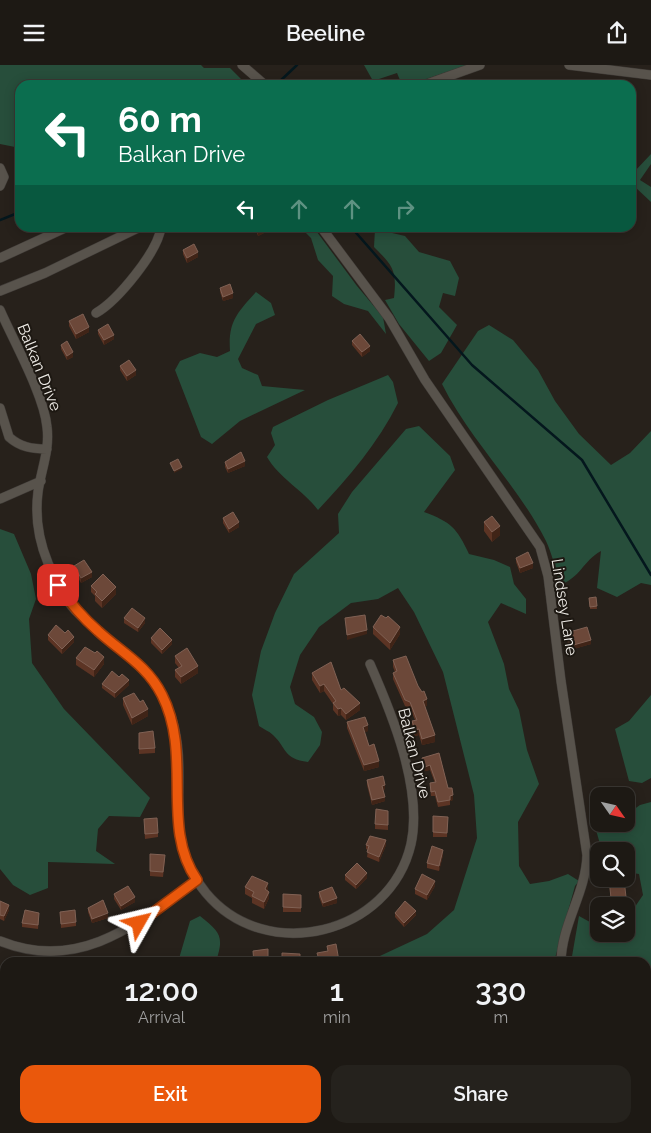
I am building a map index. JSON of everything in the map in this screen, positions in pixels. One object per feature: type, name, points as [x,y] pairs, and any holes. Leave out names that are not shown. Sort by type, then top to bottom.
[{"type":"street","points":[[242,65],[259,80]]},
{"type":"street","points":[[438,80],[480,65]]},
{"type":"street","points":[[569,65],[651,75]]},
{"type":"street","points":[[0,168],[4,177],[0,186]]},
{"type":"street","points":[[0,258],[56,232]]},
{"type":"street","points":[[0,291],[45,273],[130,232]]},
{"type":"street","points":[[96,313],[136,273],[157,240],[159,232]]},
{"type":"street","name":"Lindsey Lane","points":[[325,232],[389,318],[425,380],[540,547],[548,576],[561,681],[587,855],[586,876],[564,938],[562,957]]},
{"type":"street","name":"Balkan Drive","points":[[1,314],[41,403],[47,425],[47,449],[37,509],[38,526],[46,560],[58,585],[73,608],[100,633],[142,666],[162,695],[176,736],[178,828],[181,848],[187,865],[207,894],[228,914],[248,926],[269,932],[295,934],[339,925],[374,904],[390,887],[403,865],[410,846],[414,802],[390,712],[370,664]]},
{"type":"street","points":[[0,408],[9,437],[34,449],[47,449]]},
{"type":"street","points":[[0,499],[41,481]]},
{"type":"street","points":[[0,941],[36,950],[68,950],[91,946],[139,923],[197,880]]},
{"type":"green space","points":[[0,65],[201,65],[204,68],[230,68],[242,80],[15,80],[15,147],[0,144]]},
{"type":"green space","points":[[364,65],[467,65],[424,80],[400,80],[397,73],[372,80]]},
{"type":"green space","points":[[651,154],[651,164],[640,180],[651,187],[651,202],[636,188],[636,170]]},
{"type":"green space","points":[[305,232],[317,232],[357,286],[383,317],[386,334],[368,311],[344,304],[332,296],[333,276],[318,260],[311,238]]},
{"type":"green space","points":[[375,232],[388,232],[405,236],[419,252],[450,261],[459,278],[455,296],[443,293],[439,307],[457,325],[441,353],[429,361],[399,324],[385,300],[394,298],[394,275],[386,259],[374,247]]},
{"type":"green space","points":[[256,292],[271,303],[275,315],[256,324],[238,359],[242,368],[258,375],[262,386],[305,390],[240,421],[212,444],[201,437],[175,370],[180,361],[200,353],[217,357],[230,351],[232,325],[235,318]]},
{"type":"green space","points":[[489,325],[513,340],[538,370],[555,401],[579,434],[611,465],[630,453],[651,431],[651,585],[641,583],[617,597],[597,588],[601,551],[573,578],[560,585],[548,546],[535,521],[467,425],[442,384],[478,331]]},
{"type":"green space","points":[[388,375],[393,382],[398,403],[362,459],[318,510],[278,471],[267,457],[275,445],[271,433],[273,427],[328,400]]},
{"type":"green space","points":[[419,426],[450,456],[455,470],[424,512],[441,519],[452,527],[461,538],[469,554],[494,560],[510,567],[514,584],[526,599],[526,614],[501,603],[488,622],[504,664],[509,689],[519,710],[527,750],[539,784],[518,822],[519,866],[530,884],[549,881],[568,874],[579,881],[575,886],[555,957],[378,957],[427,934],[454,910],[477,838],[474,795],[443,672],[414,612],[398,588],[378,599],[351,603],[319,627],[300,655],[290,687],[295,704],[314,717],[322,732],[320,745],[308,762],[300,761],[290,756],[270,732],[259,726],[252,695],[261,651],[275,613],[294,574],[339,533],[338,514],[352,492],[406,429]]},
{"type":"green space","points":[[0,529],[14,534],[31,574],[36,599],[29,619],[32,663],[64,709],[150,798],[140,817],[109,816],[98,829],[96,851],[115,864],[48,862],[48,888],[30,895],[13,885],[0,869]]},
{"type":"green space","points":[[651,695],[651,778],[642,783],[629,781],[615,729],[629,721]]},
{"type":"green space","points":[[651,802],[651,957],[572,957],[579,916],[590,922],[590,942],[635,942],[635,907],[643,895],[639,874],[635,873],[635,842],[599,842],[597,833],[635,833],[635,809]]},
{"type":"green space","points":[[200,916],[216,931],[220,941],[217,957],[179,957],[190,921]]},
{"type":"building","points":[[194,244],[198,252],[187,258],[183,250]]},
{"type":"building","points":[[230,284],[233,293],[223,297],[220,288]]},
{"type":"building","points":[[83,314],[89,327],[76,334],[69,321]]},
{"type":"building","points":[[108,324],[114,335],[104,340],[98,330]]},
{"type":"building","points":[[360,334],[370,346],[362,352],[352,341]]},
{"type":"building","points":[[67,341],[73,352],[67,356],[61,345]]},
{"type":"building","points":[[129,360],[136,370],[127,376],[120,366]]},
{"type":"building","points":[[241,452],[245,461],[228,469],[225,462]]},
{"type":"building","points":[[178,459],[182,467],[174,471],[170,463]]},
{"type":"building","points":[[233,512],[239,522],[229,529],[223,518]]},
{"type":"building","points":[[492,516],[500,526],[492,532],[484,522]]},
{"type":"building","points":[[528,552],[533,563],[520,568],[516,558]]},
{"type":"building","points":[[84,560],[92,572],[81,578],[74,566]]},
{"type":"building","points":[[103,574],[116,587],[102,601],[95,594],[97,592],[91,586]]},
{"type":"building","points":[[596,597],[597,606],[590,607],[589,598]]},
{"type":"building","points":[[132,608],[145,618],[138,628],[124,618]]},
{"type":"building","points":[[365,615],[367,630],[347,635],[345,618]]},
{"type":"building","points":[[381,615],[386,618],[388,616],[400,627],[390,643],[373,627]]},
{"type":"building","points":[[56,625],[65,633],[68,630],[74,637],[62,649],[48,635]]},
{"type":"building","points":[[587,627],[591,640],[570,646],[566,633]]},
{"type":"building","points":[[160,628],[172,640],[162,650],[151,638]]},
{"type":"building","points":[[85,647],[95,653],[97,651],[104,657],[94,670],[76,658]]},
{"type":"building","points":[[187,648],[198,666],[181,677],[175,670],[182,666],[175,656]]},
{"type":"building","points":[[406,656],[418,686],[422,692],[424,691],[427,699],[423,701],[435,735],[422,739],[419,729],[415,730],[412,721],[417,720],[410,702],[405,700],[393,673],[397,671],[393,660]]},
{"type":"building","points":[[331,662],[341,690],[344,688],[360,703],[346,714],[333,703],[336,701],[324,684],[320,686],[312,673]]},
{"type":"building","points":[[112,671],[119,677],[122,674],[129,680],[115,693],[102,684]]},
{"type":"building","points":[[134,693],[140,702],[143,700],[148,709],[132,718],[123,698]]},
{"type":"building","points":[[365,717],[368,725],[363,727],[369,746],[374,744],[379,761],[364,765],[347,722]]},
{"type":"building","points":[[153,731],[155,748],[139,749],[139,733]]},
{"type":"building","points":[[439,753],[448,788],[452,788],[453,795],[450,796],[450,800],[438,802],[435,791],[431,792],[430,783],[436,782],[430,765],[425,767],[422,758]]},
{"type":"building","points":[[383,776],[385,785],[382,786],[385,797],[372,800],[367,780]]},
{"type":"building","points":[[376,809],[388,811],[388,825],[375,824]]},
{"type":"building","points":[[433,816],[448,817],[447,833],[433,832]]},
{"type":"building","points":[[157,818],[158,833],[145,834],[144,819]]},
{"type":"building","points":[[370,836],[386,840],[379,857],[367,852],[369,846],[366,845]]},
{"type":"building","points":[[432,846],[443,850],[439,866],[427,863]]},
{"type":"building","points":[[150,854],[165,855],[163,872],[150,871]]},
{"type":"building","points":[[357,863],[367,873],[356,885],[345,875]]},
{"type":"building","points":[[422,874],[435,881],[427,895],[415,889]]},
{"type":"building","points":[[252,876],[268,883],[265,889],[269,892],[264,902],[252,896],[254,892],[245,887]]},
{"type":"building","points":[[128,886],[135,897],[121,906],[114,894]]},
{"type":"building","points":[[332,887],[337,898],[323,903],[319,892]]},
{"type":"building","points":[[610,887],[625,887],[626,897],[611,897]]},
{"type":"building","points":[[283,894],[301,895],[301,908],[283,907]]},
{"type":"building","points":[[103,900],[108,913],[92,919],[88,908]]},
{"type":"building","points":[[0,901],[9,905],[4,916],[0,915]]},
{"type":"building","points":[[405,901],[416,911],[404,923],[395,913]]},
{"type":"building","points":[[25,910],[39,913],[38,925],[22,923]]},
{"type":"building","points":[[75,910],[76,922],[61,924],[60,912]]},
{"type":"building","points":[[336,944],[338,957],[318,957],[317,953],[328,951],[327,946]]},
{"type":"building","points":[[268,949],[268,957],[254,957],[253,951]]},
{"type":"building","points":[[282,953],[300,954],[300,957],[282,957]]},
{"type":"waterway","points":[[281,80],[297,65]]},
{"type":"waterway","points":[[0,220],[15,214]]},
{"type":"waterway","points":[[355,232],[472,365],[582,460],[651,575]]},
{"type":"route","points":[[58,585],[73,608],[100,633],[126,651],[142,666],[162,695],[176,736],[178,828],[181,848],[187,865],[197,880],[139,923]]}]
